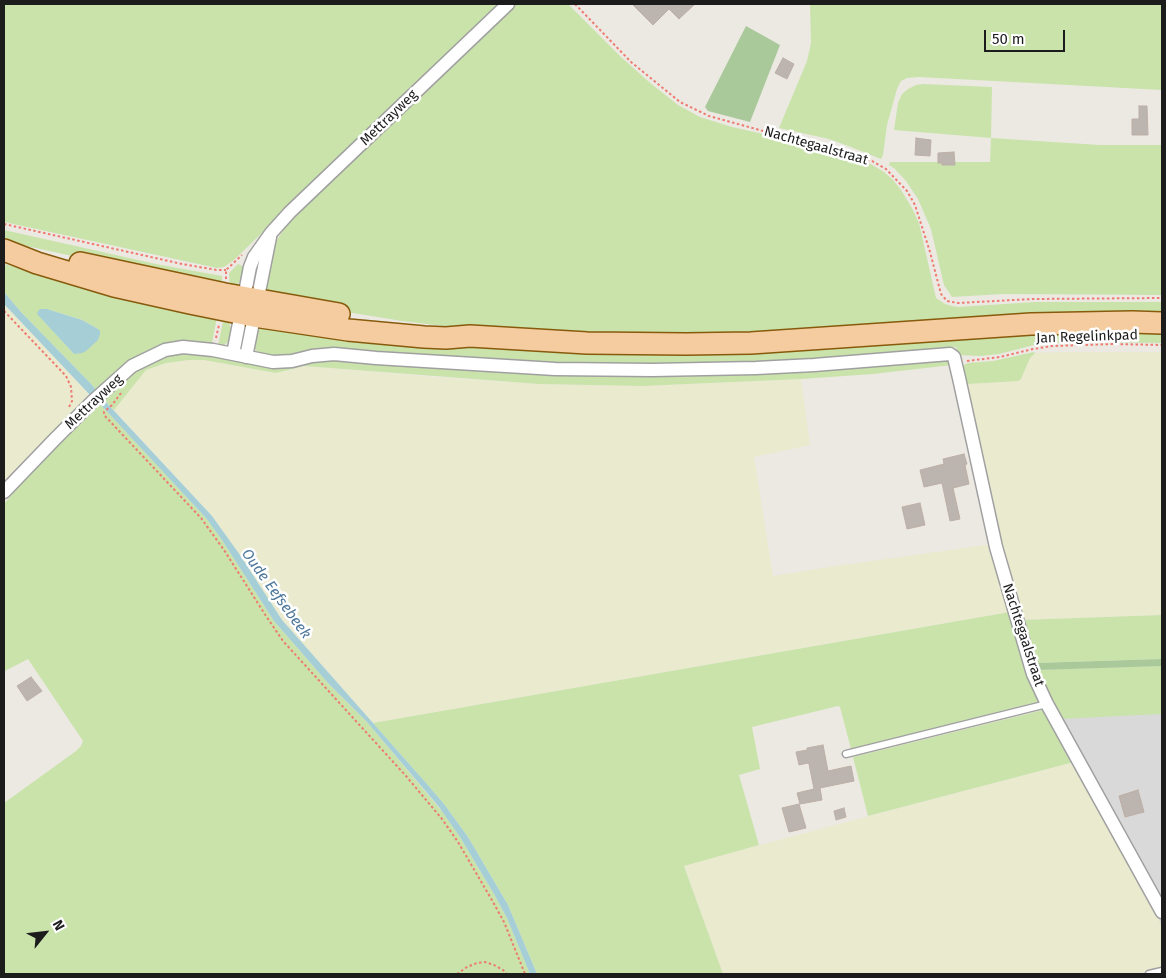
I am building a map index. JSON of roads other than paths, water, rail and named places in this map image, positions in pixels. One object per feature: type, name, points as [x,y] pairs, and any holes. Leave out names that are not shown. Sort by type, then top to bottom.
[{"type":"main road","points":[[5,251],[36,263],[114,286],[190,303],[367,319],[446,330],[470,336],[587,343],[751,343],[1031,324],[1162,323]]},
{"type":"street","name":"Mettrayweg","points":[[4,492],[55,439],[132,366],[165,350],[183,347],[213,350],[239,356],[249,307],[271,233],[290,212],[508,4]]},
{"type":"street","name":"Nachtegaalstraat","points":[[239,356],[273,362],[292,362],[312,356],[334,354],[555,369],[642,370],[814,365],[949,353],[952,355],[954,362],[996,547],[1033,674],[1047,704],[1162,912]]},
{"type":"lane","points":[[846,754],[1047,704]]},
{"type":"lane","points":[[1150,974],[1162,971]]},
{"type":"water","points":[[4,292],[212,516],[282,620],[444,804],[468,837],[508,905],[537,974],[530,974],[507,918],[494,894],[460,837],[439,807],[367,722],[328,683],[274,621],[206,518],[4,304]]},
{"type":"water","points":[[40,309],[47,309],[82,320],[100,331],[98,340],[86,351],[74,354],[38,315],[37,313]]},
{"type":"water label","name":"Oude Eefsebeek","points":[[276,594]]}]
